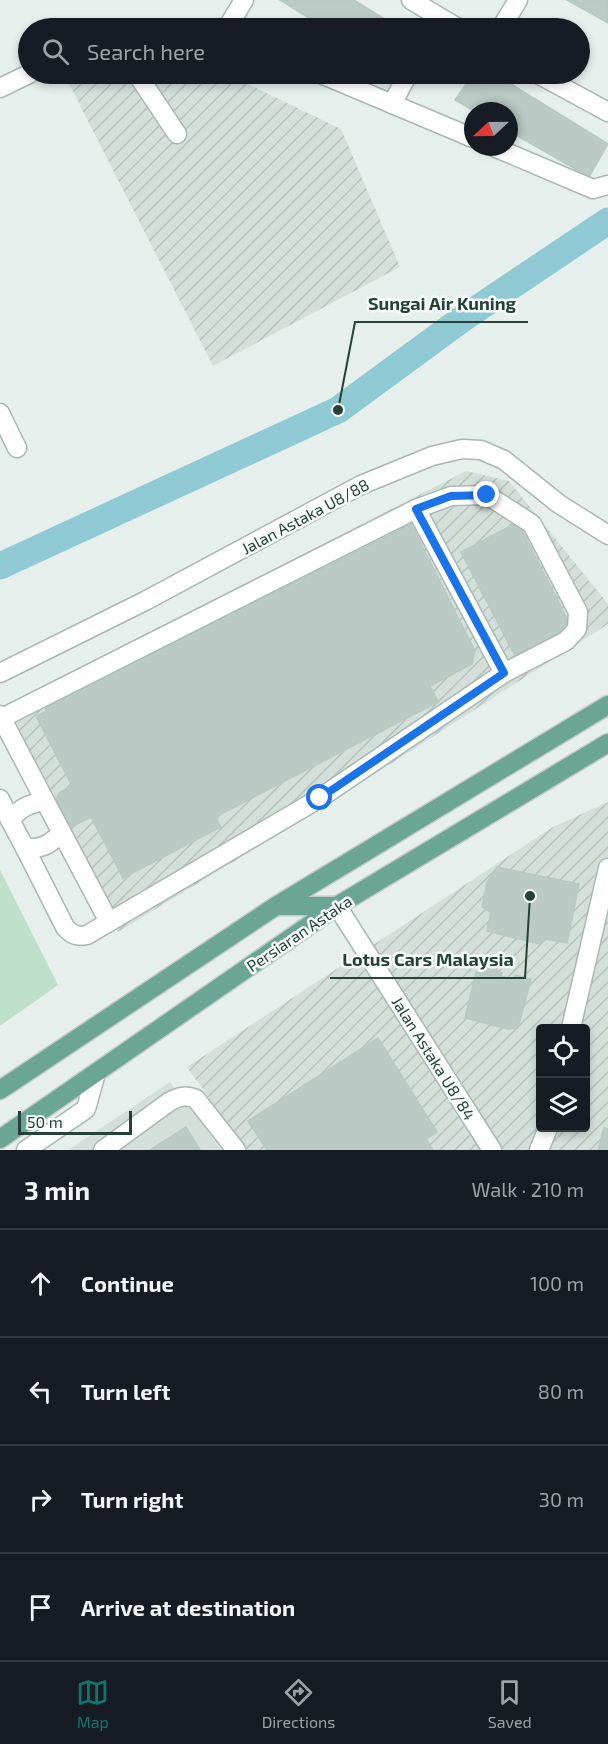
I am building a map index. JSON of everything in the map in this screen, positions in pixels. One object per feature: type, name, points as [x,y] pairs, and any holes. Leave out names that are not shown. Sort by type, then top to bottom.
[{"type":"main road","name":"Persiaran Astaka","points":[[0,1090],[276,906],[608,705]]},
{"type":"main road","name":"Persiaran Astaka","points":[[3,1136],[337,906],[608,743]]},
{"type":"main road","points":[[276,906],[337,906]]},
{"type":"street","points":[[233,18],[244,0]]},
{"type":"street","points":[[411,0],[431,18]]},
{"type":"street","points":[[507,18],[518,0]]},
{"type":"street","points":[[0,88],[18,79]]},
{"type":"street","points":[[144,84],[177,134]]},
{"type":"street","points":[[345,84],[464,134]]},
{"type":"street","points":[[392,104],[403,84]]},
{"type":"street","points":[[556,84],[608,112]]},
{"type":"street","points":[[515,156],[593,189],[608,185]]},
{"type":"street","points":[[0,413],[17,448]]},
{"type":"street","name":"Jalan Astaka U8/88","points":[[0,673],[144,601],[361,485],[432,456],[462,449],[481,450],[504,460],[559,504],[608,535]]},
{"type":"street","points":[[0,799],[65,927],[70,933],[79,937],[87,935],[320,798],[504,673],[566,641],[577,629],[578,612],[532,524],[487,495],[451,496],[416,509],[1,717],[109,922]]},
{"type":"street","points":[[416,509],[504,673]]},
{"type":"street","points":[[10,820],[20,809],[30,803],[45,801]]},
{"type":"street","points":[[25,848],[39,849],[51,843],[62,833]]},
{"type":"street","points":[[572,1024],[608,868]]},
{"type":"street","name":"Jalan Astaka U8/84","points":[[337,906],[492,1150]]},
{"type":"street","points":[[26,1150],[86,1109],[96,1073]]},
{"type":"street","points":[[103,1150],[177,1097],[190,1096],[196,1099],[236,1150]]},
{"type":"street","points":[[539,1150],[546,1132]]},
{"type":"shaded area","points":[[69,84],[248,84],[341,129],[400,267],[213,366]]},
{"type":"shaded area","points":[[466,471],[509,481],[608,604],[608,624],[325,806],[118,932],[1,708]]},
{"type":"shaded area","points":[[608,802],[608,1150],[246,1150],[187,1067],[553,827]]},
{"type":"shaded area","points":[[170,1082],[222,1150],[68,1150]]},
{"type":"green space","points":[[0,870],[58,985],[0,1026]]},
{"type":"building","points":[[280,0],[354,0],[383,18],[309,18]]},
{"type":"building","points":[[567,0],[608,0],[608,23]]},
{"type":"building","points":[[466,84],[511,84],[608,144],[589,177],[518,136],[518,102],[464,102],[464,105],[455,100]]},
{"type":"building","points":[[518,522],[571,627],[515,656],[461,552]]},
{"type":"building","points":[[411,524],[475,651],[472,664],[430,686],[438,702],[215,817],[221,827],[123,878],[91,817],[73,826],[67,824],[60,814],[56,800],[59,793],[72,786],[36,716],[46,711],[45,705],[212,620],[214,624]]},
{"type":"building","points":[[497,867],[579,884],[567,943],[545,939],[540,944],[487,931],[491,912],[482,907],[487,882]]},
{"type":"building","points":[[486,966],[497,969],[502,973],[501,976],[514,980],[515,975],[531,979],[518,1028],[508,1029],[465,1018],[476,972],[480,973],[481,969],[484,971]]},
{"type":"building","points":[[378,1038],[437,1132],[426,1139],[433,1150],[267,1150],[248,1121]]},
{"type":"building","points":[[186,1127],[200,1150],[150,1150]]},
{"type":"building","points":[[604,1128],[608,1129],[608,1150],[598,1150]]},
{"type":"waterway","points":[[0,566],[338,410],[462,319],[608,221]]},
{"type":"place","name":"Sungai Air Kuning","points":[[338,410]]},
{"type":"place","name":"Lotus Cars Malaysia","points":[[530,896]]},
{"type":"route","points":[[320,798],[504,673],[416,509],[451,496],[487,495]]}]
